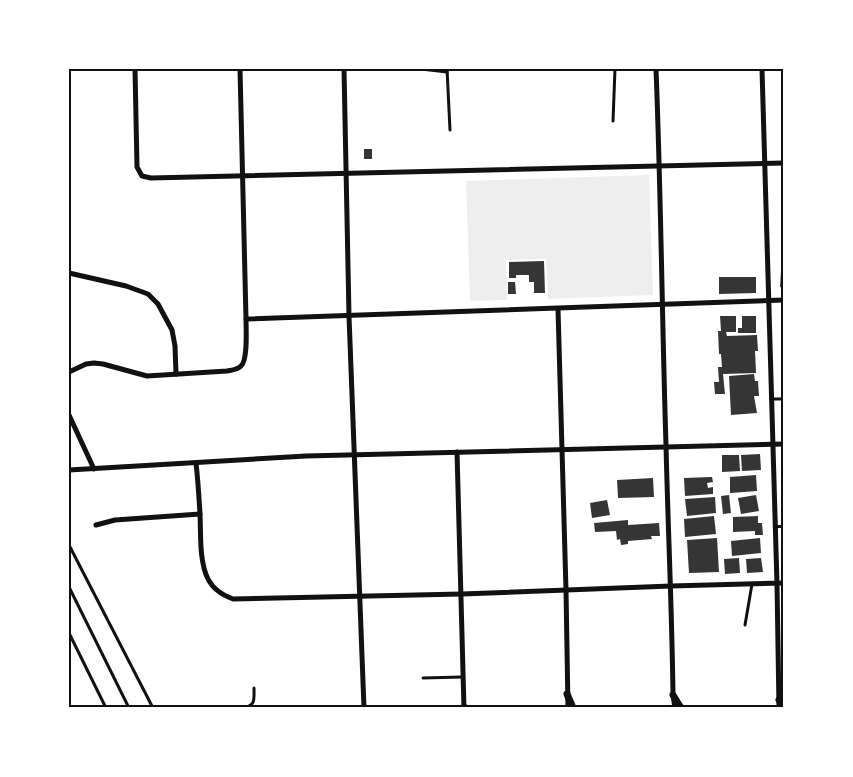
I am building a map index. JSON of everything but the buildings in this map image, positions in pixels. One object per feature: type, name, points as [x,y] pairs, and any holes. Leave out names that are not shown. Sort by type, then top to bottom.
[{"type":"street","points":[[135,69],[137,167],[142,176],[146,177],[784,163]]},
{"type":"street","points":[[69,372],[94,363],[147,376],[227,371],[243,363],[246,319],[240,69]]},
{"type":"street","points":[[344,69],[364,708]]},
{"type":"street","points":[[656,69],[675,708]]},
{"type":"street","points":[[762,69],[772,445],[775,526],[781,584],[781,705]]},
{"type":"street","points":[[69,273],[126,286],[148,294],[158,304],[172,330],[176,374]]},
{"type":"street","points":[[246,319],[784,300]]},
{"type":"street","points":[[558,309],[568,708]]},
{"type":"street","points":[[69,415],[94,469]]},
{"type":"street","points":[[69,470],[272,458],[784,444]]},
{"type":"street","points":[[457,452],[464,708]]},
{"type":"street","points":[[196,463],[201,544],[206,573],[218,591],[233,598],[462,594],[781,584]]},
{"type":"street","points":[[96,525],[116,520],[200,514]]},
{"type":"street","points":[[567,694],[573,708]]},
{"type":"street","points":[[673,695],[681,708]]},
{"type":"lane","points":[[421,69],[447,70],[450,130]]},
{"type":"lane","points":[[613,121],[615,69]]},
{"type":"lane","points":[[771,399],[784,399]]},
{"type":"lane","points":[[775,526],[784,526]]},
{"type":"lane","points":[[69,545],[153,708]]},
{"type":"lane","points":[[745,625],[752,584]]},
{"type":"lane","points":[[69,587],[129,708]]},
{"type":"lane","points":[[69,633],[71,642],[106,708]]},
{"type":"lane","points":[[423,678],[464,676]]},
{"type":"lane","points":[[242,708],[254,702],[254,688]]},
{"type":"shaded area","points":[[649,175],[653,295],[548,299],[546,259],[506,260],[507,300],[470,301],[466,181]]}]
